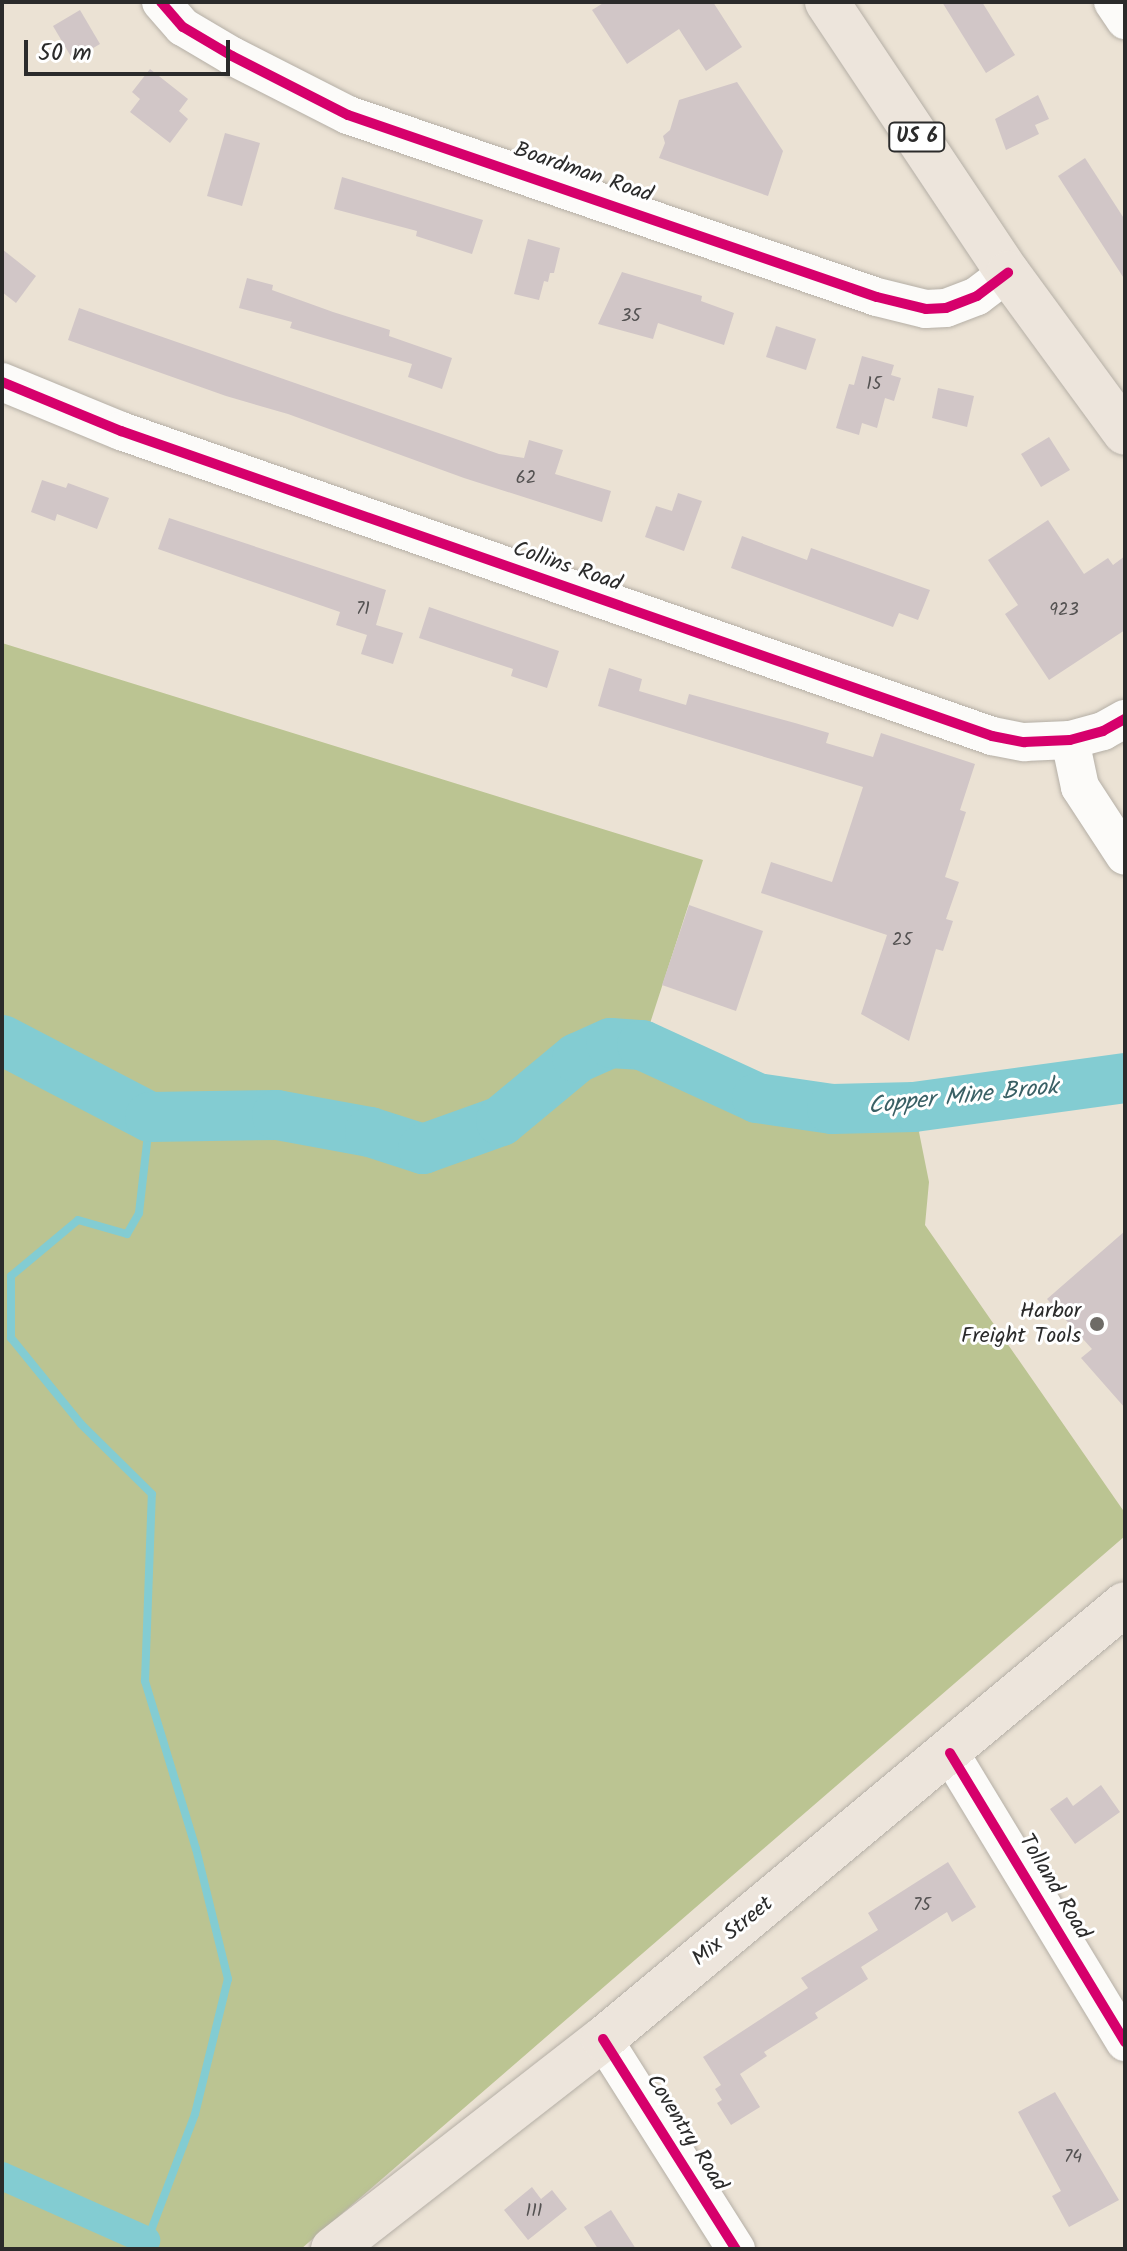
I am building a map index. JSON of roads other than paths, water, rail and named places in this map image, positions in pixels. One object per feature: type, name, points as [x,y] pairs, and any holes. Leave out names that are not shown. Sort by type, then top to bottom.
[{"type":"main road","name":"US 6","points":[[827,2],[1008,273],[1124,429]]},
{"type":"main road","name":"Mix Street","points":[[333,2249],[603,2039],[950,1753],[1125,1604]]},
{"type":"street","name":"Boardman Road","points":[[161,2],[183,27],[232,56],[348,115],[877,297],[926,309],[946,308],[977,296],[1008,273]]},
{"type":"street","points":[[1113,2],[1125,20]]},
{"type":"street","name":"Collins Road","points":[[2,382],[121,431],[992,736],[1024,742],[1070,740],[1103,731],[1125,719]]},
{"type":"street","points":[[1070,740],[1080,787],[1125,856]]},
{"type":"street","name":"Tolland Road","points":[[950,1753],[1125,2042]]},
{"type":"street","name":"Coventry Road","points":[[603,2039],[736,2249]]},
{"type":"waterway","name":"Copper Mine Brook","points":[[2,1040],[150,1117],[277,1115],[370,1132],[423,1149],[501,1121],[577,1058],[611,1043],[642,1045],[757,1098],[832,1109],[914,1107],[1125,1078]]},
{"type":"waterway","points":[[144,2249],[195,2114],[228,1979],[196,1849],[145,1681],[152,1494],[81,1424],[11,1338],[11,1276],[78,1220],[127,1234],[139,1213],[150,1117]]},
{"type":"waterway","points":[[2,2176],[146,2240]]},
{"type":"place","name":"Harbor Freight Tools","points":[[1097,1324]]}]
